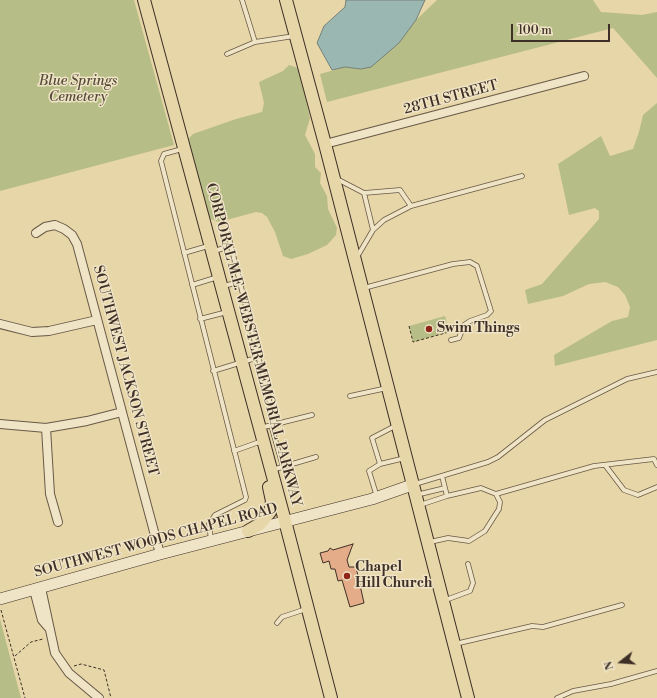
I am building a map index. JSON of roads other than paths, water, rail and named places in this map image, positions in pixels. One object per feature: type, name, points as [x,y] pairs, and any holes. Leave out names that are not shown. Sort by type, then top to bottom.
[{"type":"main road","name":"CORPORAL M.E. WEBSTER MEMORIAL PARKWAY","points":[[144,0],[242,362],[269,426],[263,441],[277,469],[285,521],[331,698]]},
{"type":"main road","points":[[286,0],[334,177],[405,458],[468,698]]},
{"type":"main road","points":[[248,531],[266,518],[271,506],[262,453],[263,441]]},
{"type":"main road","name":"SOUTHWEST WOODS CHAPEL ROAD","points":[[0,604],[37,589],[211,540],[377,497],[415,495]]},
{"type":"street","name":"28TH STREET","points":[[325,144],[584,76]]},
{"type":"street","name":"SOUTHWEST JACKSON STREET","points":[[36,233],[45,227],[55,225],[64,228],[72,235],[77,244],[160,554]]},
{"type":"street","points":[[0,324],[32,332],[49,332],[97,320]]},
{"type":"street","points":[[0,424],[46,428],[87,421],[122,412]]},
{"type":"street","points":[[46,428],[50,494],[58,522]]},
{"type":"street","points":[[37,589],[42,620],[48,626],[55,653],[61,664],[99,698]]},
{"type":"lane","points":[[242,0],[255,42]]},
{"type":"lane","points":[[227,54],[255,42],[296,36]]},
{"type":"lane","points":[[184,148],[164,154],[161,161],[246,497],[245,500],[215,515],[209,524],[211,540]]},
{"type":"lane","points":[[355,261],[373,230],[384,220],[411,206],[522,176]]},
{"type":"lane","points":[[334,177],[364,193],[400,190],[411,206]]},
{"type":"lane","points":[[364,193],[373,230]]},
{"type":"lane","points":[[227,230],[259,357],[277,469],[316,457]]},
{"type":"lane","points":[[184,253],[231,246]]},
{"type":"lane","points":[[362,288],[453,264],[470,262],[477,266],[491,311],[487,315],[470,320],[464,325],[459,338],[452,340]]},
{"type":"lane","points":[[192,285],[220,282],[240,282]]},
{"type":"lane","points":[[200,319],[228,311]]},
{"type":"lane","points":[[213,371],[259,357]]},
{"type":"lane","points":[[415,495],[442,476],[498,457],[545,420],[627,379],[657,372]]},
{"type":"lane","points":[[350,396],[387,387]]},
{"type":"lane","points":[[269,426],[312,415]]},
{"type":"lane","points":[[380,464],[372,438],[397,425]]},
{"type":"lane","points":[[234,451],[263,441]]},
{"type":"lane","points":[[377,497],[369,471],[380,464],[405,458]]},
{"type":"lane","points":[[415,495],[447,496],[481,488],[496,494],[594,466],[654,460],[657,465]]},
{"type":"lane","points":[[605,465],[624,490],[638,495],[657,487]]},
{"type":"lane","points":[[442,476],[447,496]]},
{"type":"lane","points":[[415,495],[445,488]]},
{"type":"lane","points":[[428,542],[448,538],[469,541],[485,530],[499,509],[500,502],[496,494]]},
{"type":"lane","points":[[443,601],[470,591],[473,584],[468,564]]},
{"type":"lane","points":[[454,644],[532,626],[543,627],[622,605]]},
{"type":"lane","points":[[277,623],[282,617],[308,608]]},
{"type":"lane","points":[[557,698],[573,691],[611,684],[657,671]]},
{"type":"water","points":[[346,0],[425,0],[416,20],[399,43],[371,67],[361,69],[345,67],[332,70],[317,43],[324,26],[345,7]]},
{"type":"place","name":"Swim Things","points":[[429,329]]},
{"type":"place","name":"Chapel Hill Church","points":[[347,576]]},
{"type":"park label","name":"Blue Springs Cemetery","points":[[78,90]]}]
